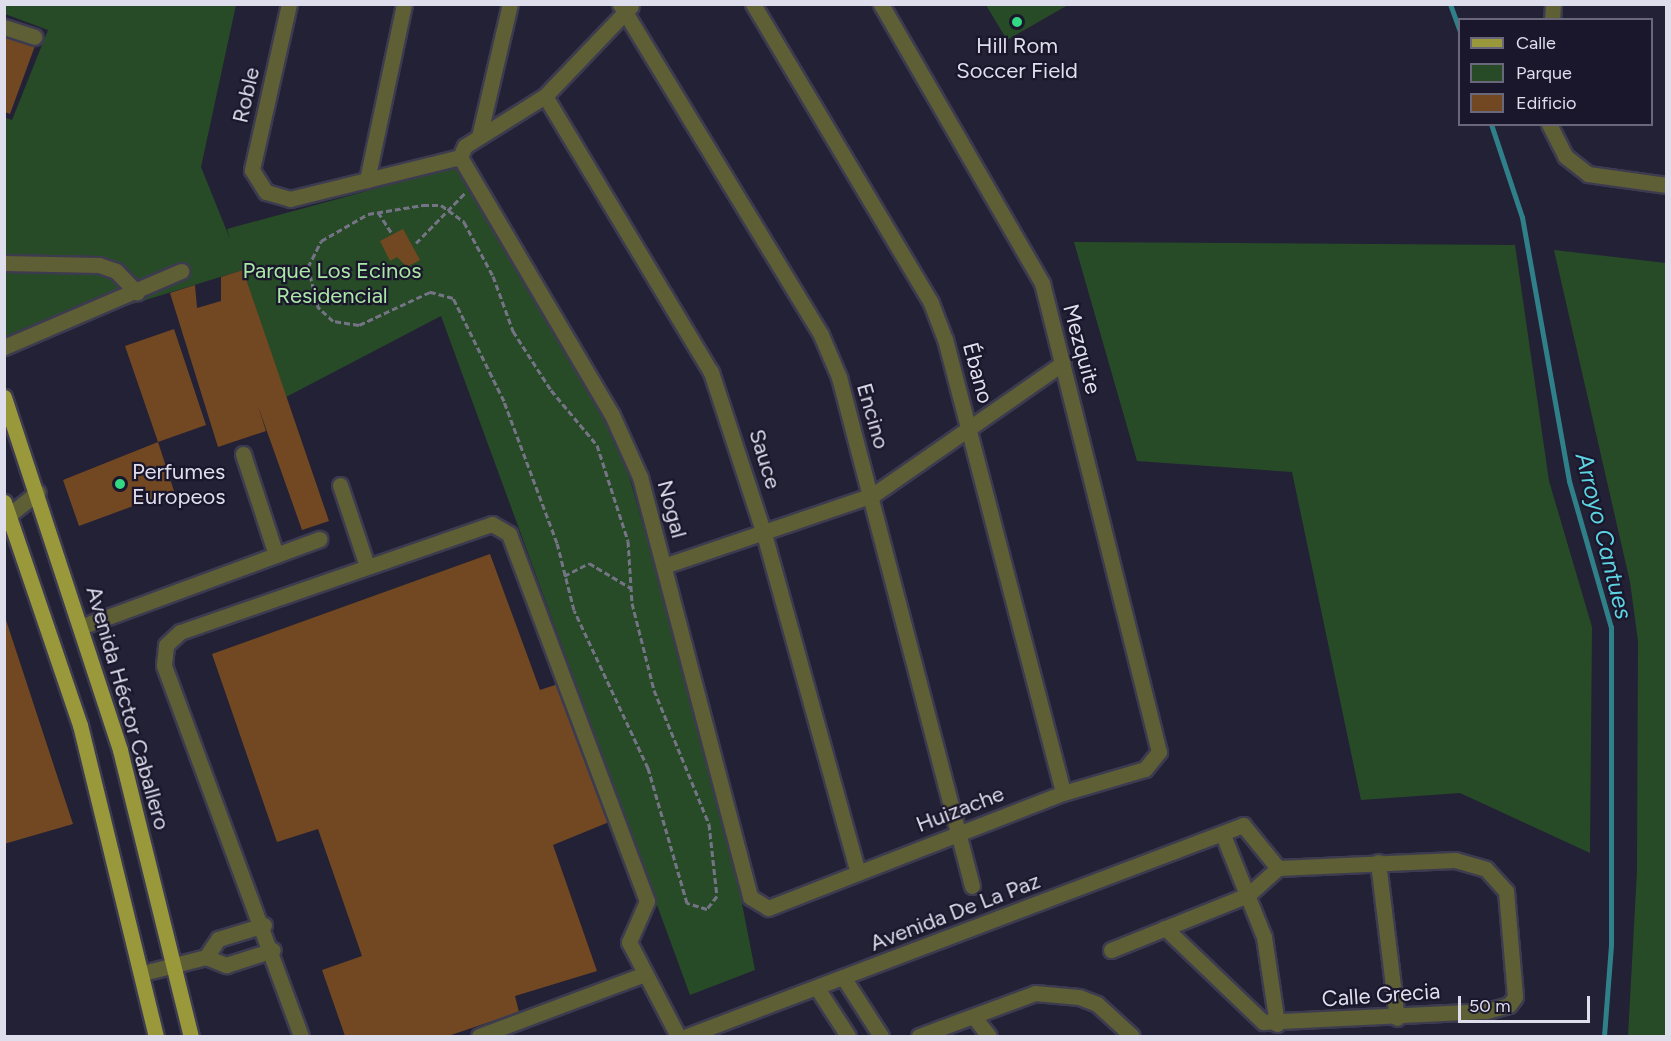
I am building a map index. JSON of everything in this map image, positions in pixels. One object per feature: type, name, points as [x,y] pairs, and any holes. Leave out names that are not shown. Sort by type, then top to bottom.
[{"type":"main road","name":"Avenida Héctor Caballero","points":[[4,397],[83,626],[176,966],[191,1036]]},
{"type":"main road","points":[[6,512],[80,725],[143,973],[156,1036]]},
{"type":"street","name":"Roble","points":[[289,4],[252,170],[266,192],[290,199],[367,180]]},
{"type":"street","points":[[404,4],[367,180],[460,157],[479,137],[545,96],[626,7]]},
{"type":"street","points":[[479,137],[510,4]]},
{"type":"street","name":"Ébano","points":[[753,4],[931,303],[970,432],[1063,793]]},
{"type":"street","name":"Mezquite","points":[[881,4],[1032,261],[1063,363],[1159,738]]},
{"type":"street","name":"Encino","points":[[626,7],[821,335],[873,495],[972,886]]},
{"type":"street","points":[[4,27],[34,37]]},
{"type":"street","name":"Sauce","points":[[545,96],[711,372],[764,534],[858,872]]},
{"type":"street","points":[[1550,126],[1566,156],[1588,174],[1666,185]]},
{"type":"street","name":"Nogal","points":[[460,157],[612,415],[640,477],[750,897],[758,907]]},
{"type":"street","points":[[4,263],[99,264],[116,271],[136,293]]},
{"type":"street","points":[[4,347],[136,293],[182,271]]},
{"type":"street","points":[[664,566],[764,534],[873,495],[970,432],[1063,363]]},
{"type":"street","points":[[243,454],[276,555]]},
{"type":"street","points":[[340,485],[367,566]]},
{"type":"street","points":[[6,512],[38,492]]},
{"type":"street","points":[[300,1036],[264,925],[164,665],[166,645],[180,632],[486,524],[498,525],[509,534],[647,901],[628,937],[678,1036]]},
{"type":"street","points":[[83,626],[319,539]]},
{"type":"street","name":"Huizache","points":[[758,907],[768,908],[1063,793],[1145,769],[1156,760],[1159,738]]},
{"type":"street","name":"Avenida De La Paz","points":[[687,1036],[1223,835],[1238,827],[1250,828],[1278,868]]},
{"type":"street","points":[[1223,835],[1264,937],[1277,1024]]},
{"type":"street","name":"Calle Grecia","points":[[1165,928],[1253,1018],[1277,1024],[1397,1018],[1509,1005],[1517,978],[1514,935],[1506,891],[1486,869],[1447,859],[1278,868]]},
{"type":"street","points":[[1378,862],[1397,1018]]},
{"type":"street","points":[[1111,950],[1248,895],[1278,868]]},
{"type":"street","points":[[206,957],[218,939],[264,925]]},
{"type":"street","points":[[143,973],[206,957],[226,965],[273,950]]},
{"type":"street","points":[[479,1036],[645,974]]},
{"type":"street","points":[[843,978],[881,1036]]},
{"type":"street","points":[[817,988],[848,1036]]},
{"type":"street","points":[[919,1036],[974,1017],[1015,997],[1059,993],[1097,1004],[1132,1036]]},
{"type":"street","points":[[974,1017],[989,1036]]},
{"type":"path","points":[[464,183],[475,200]]},
{"type":"path","points":[[416,243],[448,208],[469,190]]},
{"type":"path","points":[[423,205],[448,208],[465,222],[484,258],[513,331],[551,390],[597,445],[628,541],[631,589],[658,701],[709,824],[717,896],[707,909],[687,903],[648,768],[586,638],[564,576],[557,543],[504,401],[453,298],[430,292],[359,325],[333,321],[318,307],[308,267],[315,248],[344,225],[378,212],[423,205]]},
{"type":"path","points":[[378,212],[391,232]]},
{"type":"path","points":[[564,576],[589,563],[631,589]]},
{"type":"green space","name":"Parque Los Ecinos Residencial","points":[[5,4],[236,5],[201,167],[230,239],[227,229],[455,167],[620,444],[724,812],[755,970],[690,995],[441,316],[286,397],[243,270],[9,342],[4,332],[5,118],[12,120],[48,30],[5,14]]},
{"type":"green space","name":"Hill Rom Soccer Field","points":[[986,5],[1068,5],[1007,40]]},
{"type":"green space","points":[[1074,242],[1515,245],[1549,481],[1592,627],[1590,853],[1460,793],[1361,800],[1292,472],[1137,461]]},
{"type":"green space","points":[[1554,250],[1666,263],[1666,1036],[1628,1036],[1637,871],[1638,641],[1630,582]]},
{"type":"building","points":[[5,31],[36,43],[10,114],[5,112]]},
{"type":"building","points":[[403,229],[420,260],[407,267],[397,257],[390,261],[380,241]]},
{"type":"building","points":[[243,270],[329,521],[302,530],[258,406],[266,431],[218,447],[170,293],[195,285],[197,308],[221,301],[221,277]]},
{"type":"building","points":[[174,329],[206,425],[158,442],[125,346]]},
{"type":"building","points":[[158,442],[174,491],[79,526],[63,480]]},
{"type":"building","points":[[490,554],[540,690],[561,683],[614,820],[553,845],[597,971],[515,996],[519,1012],[448,1036],[345,1036],[322,970],[362,956],[318,829],[277,842],[212,654]]},
{"type":"building","points":[[4,614],[73,824],[4,844]]},
{"type":"waterway","name":"Arroyo Cantues","points":[[1450,4],[1458,26]]},
{"type":"waterway","name":"Arroyo Cantues","points":[[1492,126],[1522,217],[1569,481],[1611,627],[1611,945],[1604,1036]]},
{"type":"place","name":"Hill Rom Soccer Field","points":[[1017,22]]},
{"type":"place","name":"Perfumes Europeos","points":[[120,484]]}]
